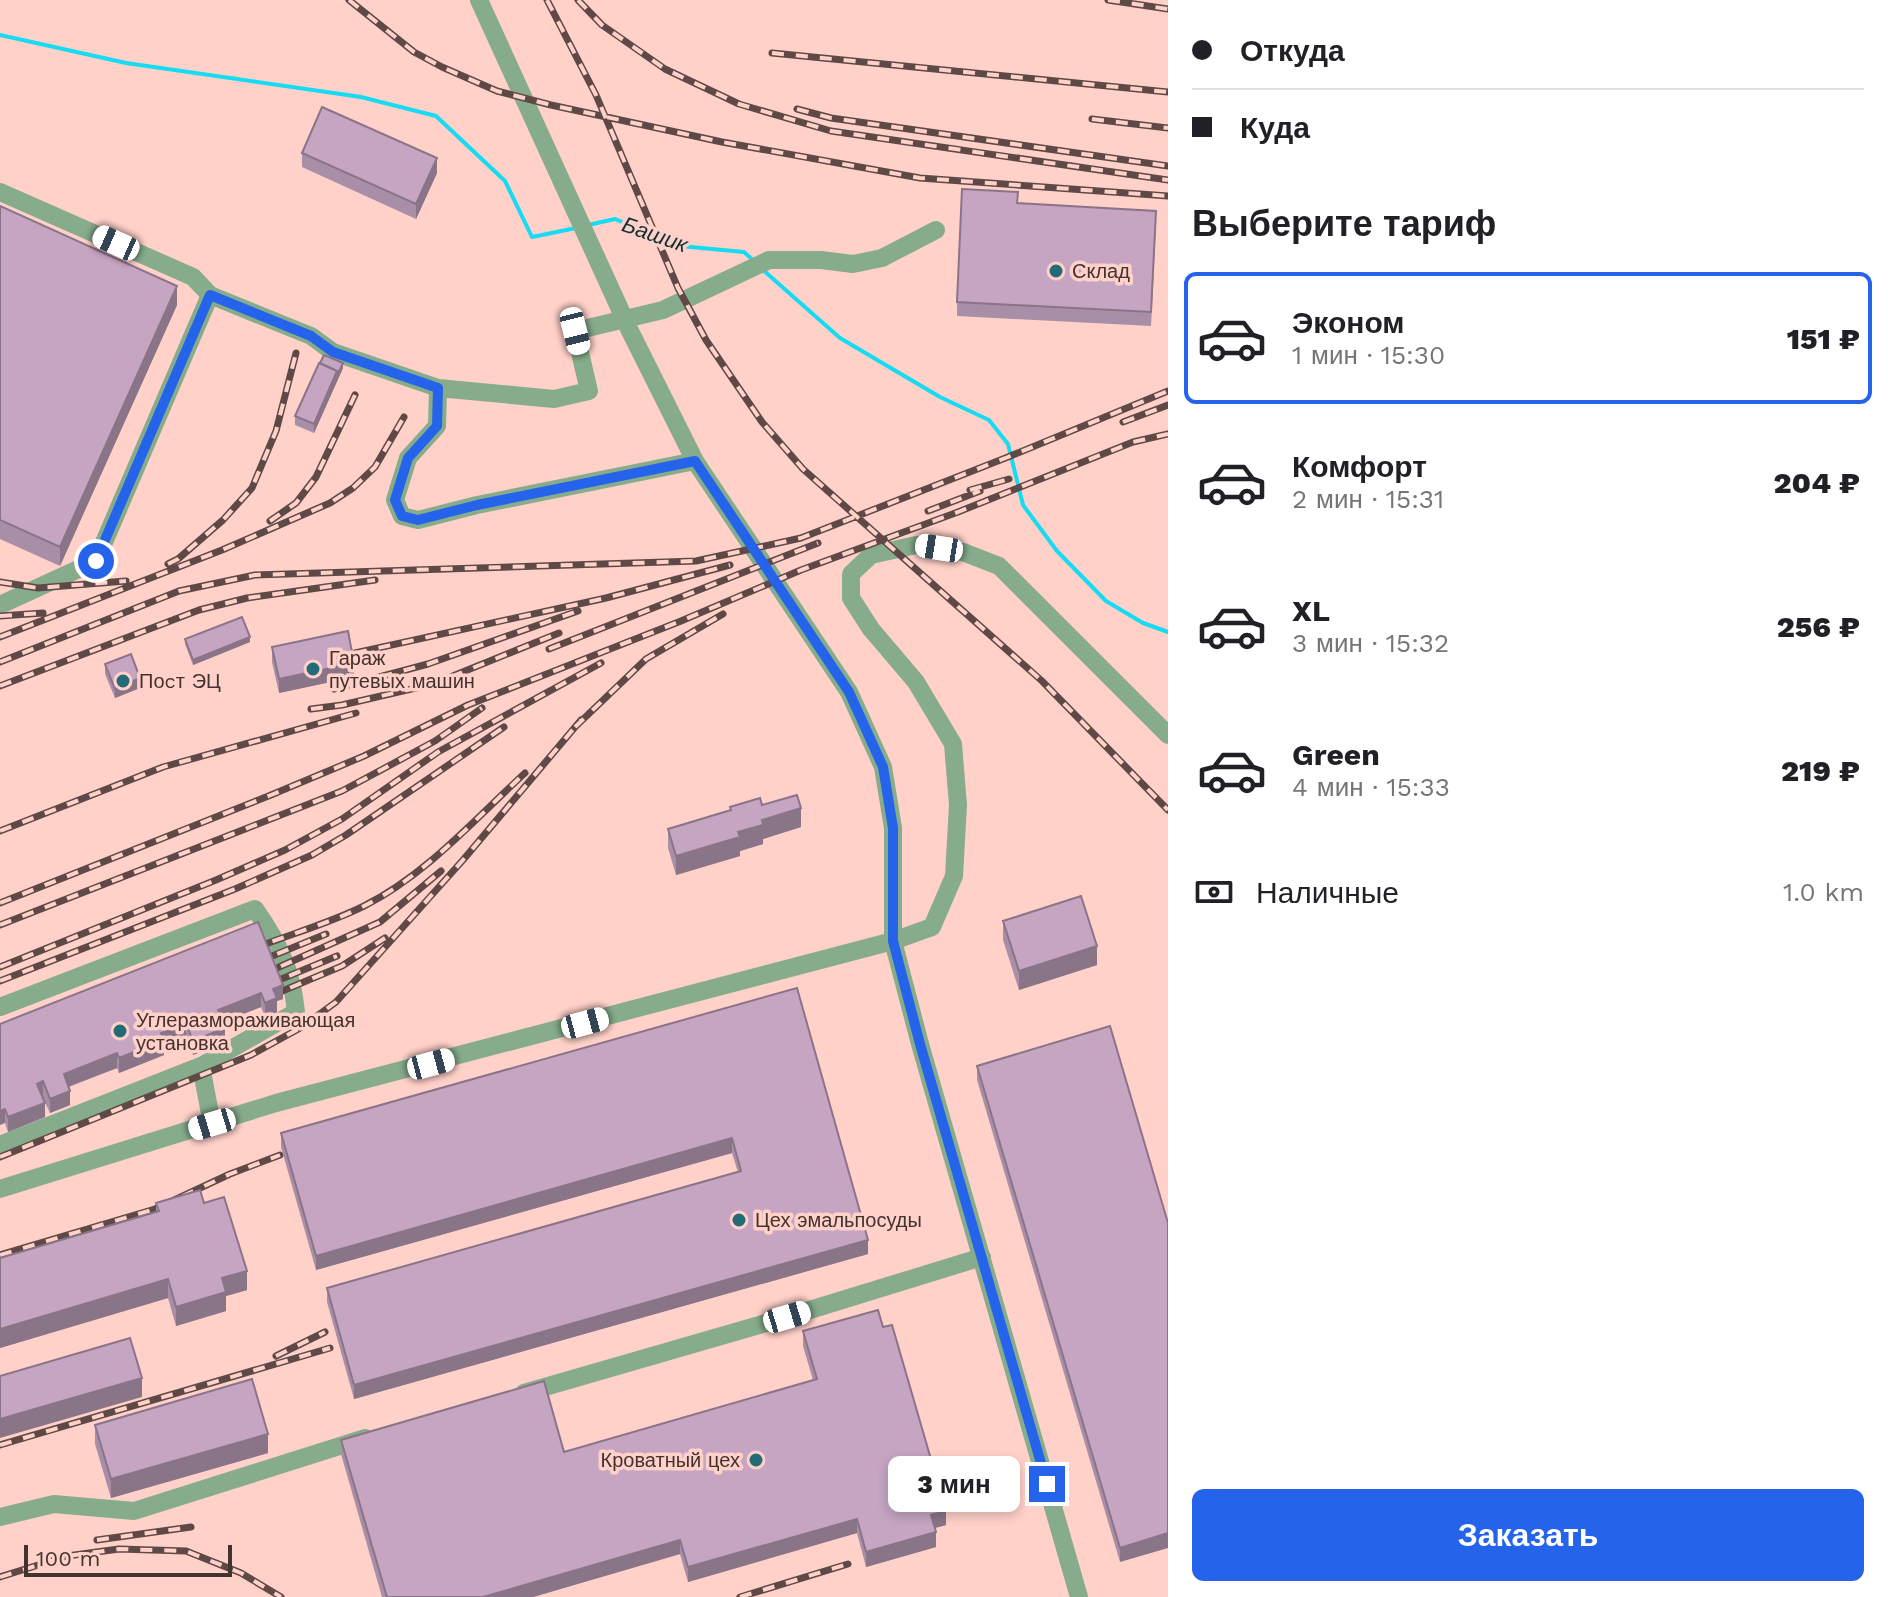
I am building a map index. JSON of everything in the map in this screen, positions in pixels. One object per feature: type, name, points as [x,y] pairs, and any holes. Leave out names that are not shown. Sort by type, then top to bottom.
[{"type":"lane","points":[[480,4],[661,396],[695,461],[716,497],[849,692],[883,767],[893,828],[893,941],[1079,1597]]},
{"type":"lane","points":[[0,192],[193,277],[210,295],[311,336],[333,352],[438,388],[554,399],[589,391],[575,331],[663,310],[769,260],[821,260],[853,264],[882,258],[936,230]]},
{"type":"lane","points":[[0,605],[96,561],[210,295]]},
{"type":"lane","points":[[438,388],[437,426],[408,458],[395,500],[402,516],[418,520],[695,461]]},
{"type":"lane","points":[[0,1189],[358,1080],[446,1060],[893,941],[932,927],[954,876],[958,805],[953,744],[916,682],[871,629],[851,598],[851,574],[871,555],[916,545],[963,552],[999,566],[1168,735]]},
{"type":"lane","points":[[0,1007],[255,909],[276,939],[293,987],[296,1012],[201,1066],[0,1145]]},
{"type":"lane","points":[[201,1066],[212,1124]]},
{"type":"lane","points":[[513,1396],[982,1257]]},
{"type":"lane","points":[[0,1517],[54,1504],[134,1511],[376,1435]]},
{"type":"building","points":[[322,107],[437,158],[416,204],[302,153]]},
{"type":"building","name":"Склад","points":[[962,189],[1018,192],[1017,203],[1156,211],[1151,312],[957,302]]},
{"type":"building","points":[[0,206],[177,286],[60,547],[0,520]]},
{"type":"building","points":[[324,355],[343,363],[337,376],[337,371],[320,363]]},
{"type":"building","points":[[319,363],[337,371],[314,424],[295,416]]},
{"type":"building","points":[[242,617],[250,637],[193,660],[185,639]]},
{"type":"building","points":[[348,631],[354,663],[279,679],[272,647]]},
{"type":"building","points":[[131,654],[140,678],[115,689],[105,664]]},
{"type":"building","points":[[797,795],[801,808],[762,820],[763,825],[738,832],[740,837],[676,856],[668,829],[760,798],[762,805]]},
{"type":"building","points":[[1081,896],[1097,946],[1019,971],[1003,921]]},
{"type":"building","name":"Углеразмораживающая установка","points":[[258,922],[283,985],[273,989],[277,998],[265,1003],[261,993],[218,1010],[225,1028],[193,1041],[186,1023],[161,1033],[164,1040],[119,1058],[117,1053],[64,1074],[70,1091],[50,1099],[43,1081],[37,1084],[45,1103],[8,1117],[5,1109],[0,1111],[0,1024]]},
{"type":"building","name":"Цех эмальпосуды","points":[[797,988],[868,1240],[354,1385],[327,1288],[741,1171],[732,1138],[316,1256],[281,1133]]},
{"type":"building","points":[[1110,1026],[1168,1223],[1168,1533],[1120,1548],[977,1066]]},
{"type":"building","points":[[200,1190],[204,1203],[224,1197],[247,1271],[222,1278],[226,1292],[176,1307],[168,1279],[0,1329],[0,1258],[159,1211],[156,1203]]},
{"type":"building","name":"Кроватный цех","points":[[878,1310],[883,1327],[892,1325],[946,1511],[931,1515],[936,1532],[866,1552],[857,1519],[688,1567],[680,1540],[483,1597],[387,1597],[341,1440],[544,1381],[564,1452],[817,1379],[803,1331]]},
{"type":"building","points":[[130,1338],[142,1378],[0,1419],[0,1376]]},
{"type":"building","points":[[252,1379],[268,1434],[111,1479],[95,1425]]},
{"type":"waterway","name":"Башик","points":[[0,35],[126,63],[361,97],[436,116],[505,181],[532,237],[576,228]]},
{"type":"waterway","name":"Башик","points":[[588,225],[615,219],[680,246],[744,252],[754,261]]},
{"type":"waterway","name":"Башик","points":[[763,270],[840,338],[940,397],[989,420],[1008,444],[1023,505],[1057,551],[1106,601],[1143,623],[1168,632]]},
{"type":"railway","points":[[349,0],[414,52],[442,67],[497,91],[551,105],[722,142],[920,178],[1168,196]]},
{"type":"railway","points":[[547,0],[596,95],[678,288],[706,340],[762,422],[803,469],[1042,681],[1168,810]]},
{"type":"railway","points":[[578,0],[602,25],[665,69],[739,104],[831,131],[1168,180]]},
{"type":"railway","points":[[1108,0],[1168,9]]},
{"type":"railway","points":[[772,53],[1168,92]]},
{"type":"railway","points":[[797,109],[831,118],[1168,166]]},
{"type":"railway","points":[[1092,119],[1168,128]]},
{"type":"railway","points":[[168,564],[223,520],[252,488],[276,431],[296,353]]},
{"type":"railway","points":[[0,662],[179,591],[255,575],[696,561],[801,538],[1168,391]]},
{"type":"railway","points":[[270,521],[296,503],[316,477],[355,395]]},
{"type":"railway","points":[[1123,422],[1168,405]]},
{"type":"railway","points":[[0,637],[222,550],[330,503],[353,488],[375,467],[404,417]]},
{"type":"railway","points":[[0,903],[271,795],[364,756],[468,705],[801,570],[1133,442],[1168,434]]},
{"type":"railway","points":[[970,490],[1009,479]]},
{"type":"railway","points":[[928,511],[980,491]]},
{"type":"railway","points":[[549,649],[818,543]]},
{"type":"railway","points":[[355,653],[606,598],[730,565]]},
{"type":"railway","points":[[0,686],[199,610],[247,598],[375,580]]},
{"type":"railway","points":[[0,582],[38,588],[126,581]]},
{"type":"railway","points":[[334,689],[428,664],[578,611]]},
{"type":"railway","points":[[0,616],[43,613]]},
{"type":"railway","points":[[575,727],[646,659],[723,614]]},
{"type":"railway","points":[[311,709],[433,684],[559,633]]},
{"type":"railway","points":[[0,967],[285,850],[342,819],[438,752],[601,663]]},
{"type":"railway","points":[[0,925],[342,791],[435,741],[482,708]]},
{"type":"railway","points":[[0,831],[163,767],[356,713]]},
{"type":"railway","points":[[0,1157],[251,1055],[302,1027],[336,1002],[463,860],[581,720]]},
{"type":"railway","points":[[0,981],[235,889],[312,855],[504,727]]},
{"type":"railway","points":[[250,950],[336,918],[387,893],[449,845],[525,773]]},
{"type":"railway","points":[[259,976],[380,922],[441,871]]},
{"type":"railway","points":[[255,963],[326,934]]},
{"type":"railway","points":[[268,997],[342,966],[385,938]]},
{"type":"railway","points":[[267,985],[337,956]]},
{"type":"railway","points":[[0,1255],[155,1209],[280,1155]]},
{"type":"railway","points":[[276,1356],[325,1332]]},
{"type":"railway","points":[[0,1445],[330,1348]]},
{"type":"railway","points":[[97,1540],[191,1527]]},
{"type":"railway","points":[[0,1577],[67,1556],[119,1549],[186,1551],[241,1573],[281,1597]]},
{"type":"railway","points":[[740,1597],[848,1564]]},
{"type":"place","name":"Склад","points":[[1056,271]]},
{"type":"place","name":"Гараж путевых машин","points":[[313,669]]},
{"type":"place","name":"Поcт ЭЦ","points":[[123,681]]},
{"type":"place","name":"Углеразмораживающая установка","points":[[120,1031]]},
{"type":"place","name":"Цех эмальпосуды","points":[[739,1220]]},
{"type":"place","name":"Кроватный цех","points":[[756,1460]]},
{"type":"route","points":[[96,561],[210,295],[311,336],[333,352],[438,388],[437,426],[408,458],[395,500],[402,516],[418,520],[695,461],[716,497],[849,692],[883,767],[893,828],[893,941],[1047,1484]]}]
